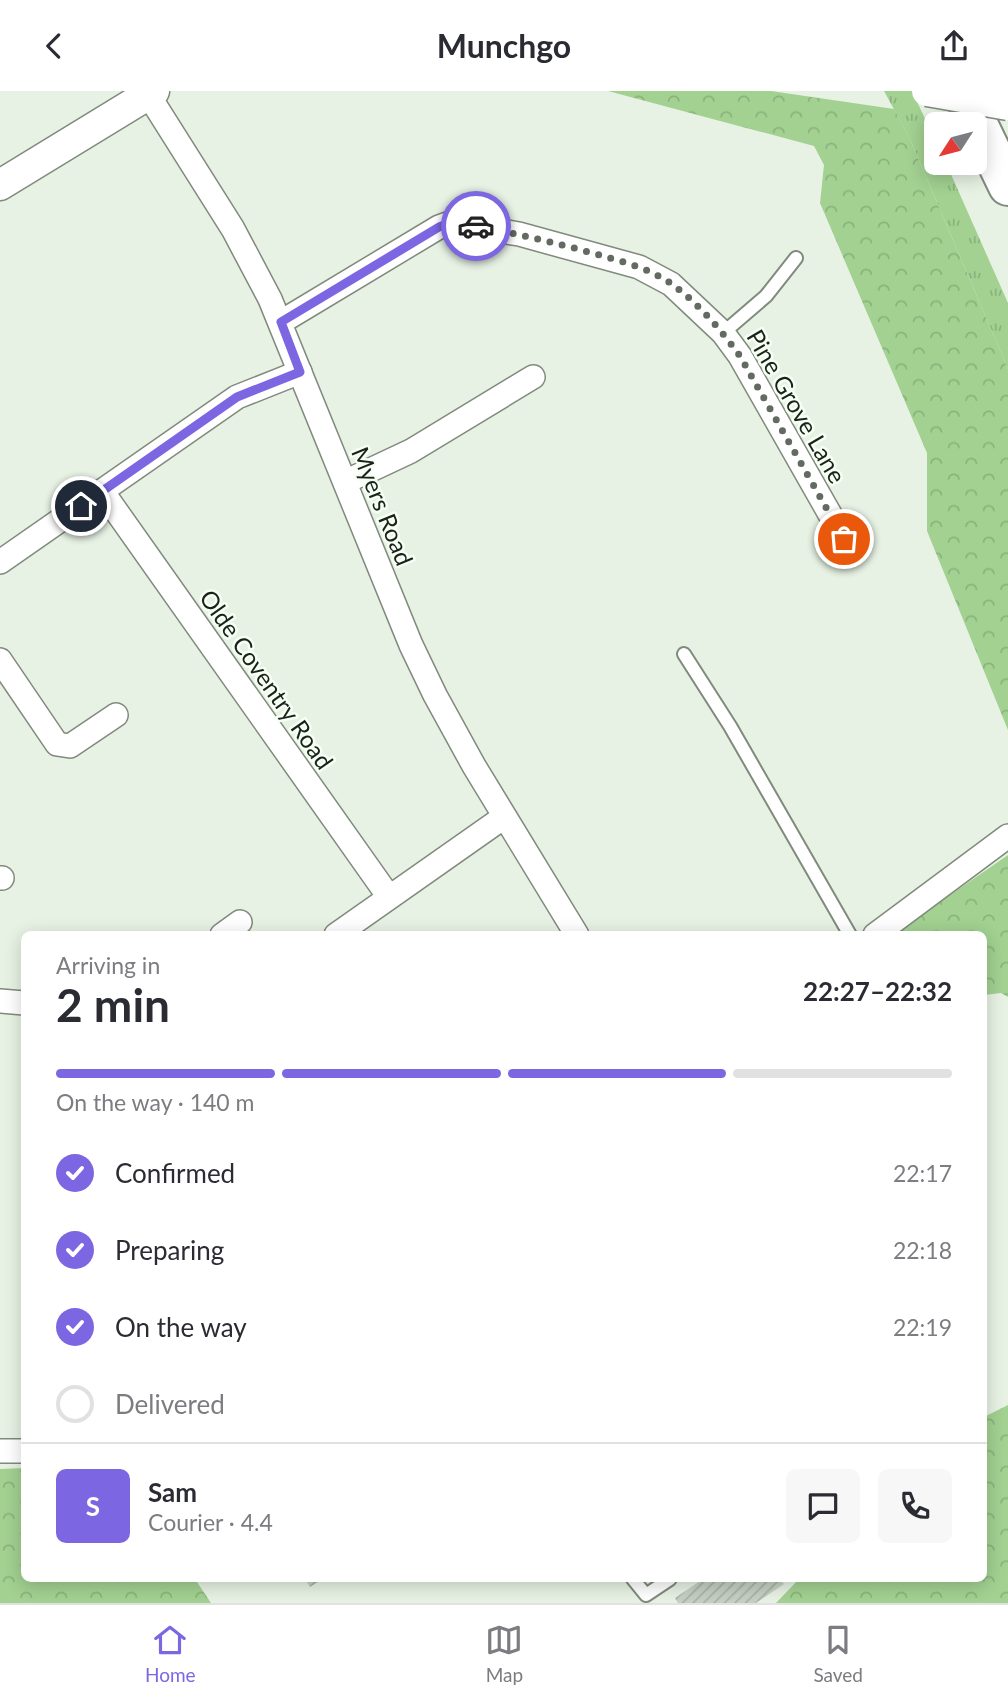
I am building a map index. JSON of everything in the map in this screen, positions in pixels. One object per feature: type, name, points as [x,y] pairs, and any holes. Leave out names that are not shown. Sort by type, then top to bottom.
[{"type":"highway","points":[[961,91],[1008,186]]},
{"type":"highway","points":[[974,91],[1008,174]]},
{"type":"street","points":[[928,91],[1008,105]]},
{"type":"street","points":[[0,185],[149,92]]},
{"type":"street","name":"Myers Road","points":[[149,92],[253,263],[281,322],[411,645],[435,695],[504,817],[575,931]]},
{"type":"street","name":"Pine Grove Lane","points":[[281,322],[439,227],[450,223],[519,234],[639,267],[671,283],[723,333],[740,356],[844,539]]},
{"type":"street","points":[[0,562],[237,397],[300,372]]},
{"type":"street","points":[[345,482],[411,451],[533,377]]},
{"type":"street","name":"Olde Coventry Road","points":[[102,491],[389,897]]},
{"type":"street","points":[[0,660],[57,744],[70,746],[116,715]]},
{"type":"street","points":[[342,931],[504,817]]},
{"type":"street","points":[[880,931],[1008,836]]},
{"type":"street","points":[[0,1001],[21,1003]]},
{"type":"street","points":[[0,1451],[21,1451]]},
{"type":"lane","points":[[723,333],[766,296],[796,258]]},
{"type":"lane","points":[[684,654],[730,726],[848,931]]},
{"type":"lane","points":[[635,1582],[648,1599],[667,1582]]},
{"type":"green space","points":[[608,91],[771,91],[894,109],[909,137],[1008,369],[1008,730],[927,531],[927,453],[820,203],[824,165],[814,146]]},
{"type":"green space","points":[[884,91],[912,91],[924,116],[924,172]]},
{"type":"green space","points":[[925,175],[951,175],[1008,303],[1008,369]]},
{"type":"green space","points":[[1008,855],[1008,997],[1001,993],[987,995],[987,931],[898,931]]},
{"type":"green space","points":[[1008,1405],[1008,1603],[776,1603],[796,1582],[987,1582],[987,1416]]},
{"type":"green space","points":[[21,1468],[21,1582],[197,1582],[211,1603],[0,1603],[0,1469]]},
{"type":"building","points":[[699,1582],[784,1584],[756,1603],[678,1603],[675,1598]]},
{"type":"way so far","points":[[476,226],[586,251],[639,267],[671,283],[723,333],[740,356],[844,539]]},
{"type":"route","points":[[81,506],[237,397],[300,372],[281,322],[439,227],[450,223],[476,226]]}]
